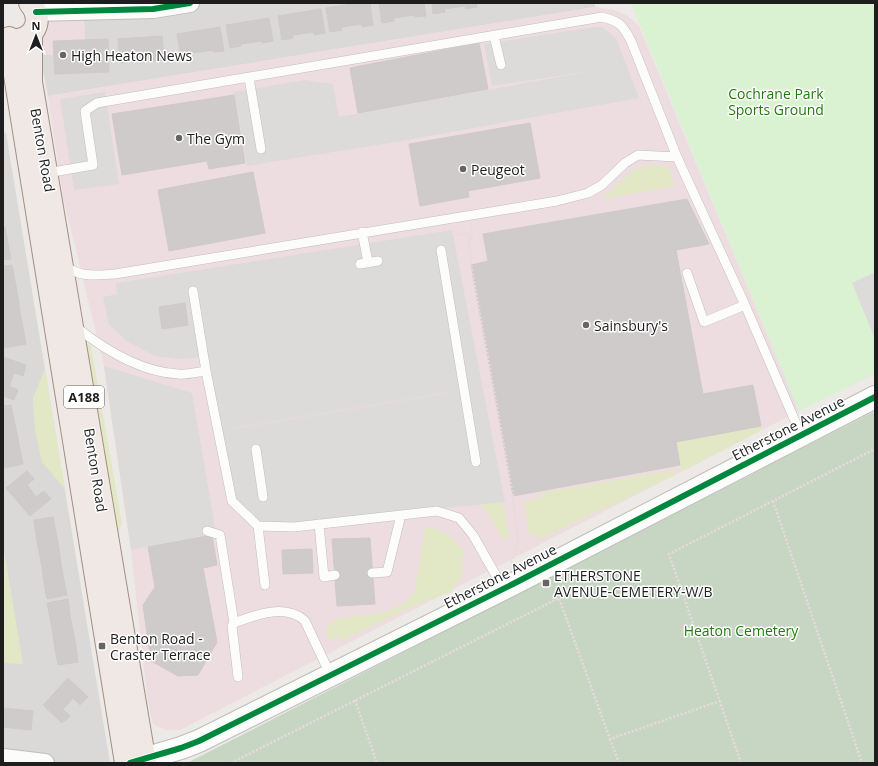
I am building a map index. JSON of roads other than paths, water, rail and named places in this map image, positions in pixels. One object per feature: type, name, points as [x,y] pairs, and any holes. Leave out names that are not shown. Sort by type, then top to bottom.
[{"type":"main road","name":"A188","points":[[6,37],[22,39],[31,34],[36,26],[33,7]]},
{"type":"main road","name":"Benton Road","points":[[31,34],[31,82],[72,324],[136,762]]},
{"type":"main road","name":"Benton Road","points":[[6,37],[136,762]]},
{"type":"street","points":[[33,7],[154,6],[190,3]]},
{"type":"street","name":"Etherstone Avenue","points":[[136,762],[199,741],[503,588],[875,397]]},
{"type":"street","points":[[3,758],[45,763]]},
{"type":"lane","points":[[47,173],[93,165],[85,111],[97,103],[602,17],[615,20],[625,28],[631,41],[677,157],[745,305],[801,435]]},
{"type":"lane","points":[[494,36],[501,65]]},
{"type":"lane","points":[[249,78],[262,149]]},
{"type":"lane","points":[[61,261],[72,272],[86,275],[115,274],[557,201],[588,193],[602,185],[624,163],[638,154],[677,157]]},
{"type":"lane","points":[[362,232],[364,263],[378,261]]},
{"type":"lane","points":[[441,250],[476,462]]},
{"type":"lane","points":[[687,273],[704,322],[745,305]]},
{"type":"lane","points":[[194,291],[206,371],[232,501],[258,526],[265,585]]},
{"type":"lane","points":[[72,324],[100,347],[129,361],[160,371],[179,374],[206,371]]},
{"type":"lane","points":[[256,448],[263,497]]},
{"type":"lane","points":[[258,526],[294,528],[438,511],[459,518],[472,535],[503,588]]},
{"type":"lane","points":[[372,573],[388,572],[402,515]]},
{"type":"lane","points":[[319,524],[324,577],[335,575]]},
{"type":"lane","points":[[207,531],[220,535],[234,622],[232,626],[238,677]]},
{"type":"lane","points":[[234,622],[256,614],[285,612],[298,615],[310,630],[330,674]]},
{"type":"place","name":"High Heaton News","points":[[63,55]]},
{"type":"place","name":"The Gym","points":[[179,138]]},
{"type":"place","name":"Peugeot","points":[[463,169]]},
{"type":"place","name":"Sainsbury's","points":[[586,325]]},
{"type":"place","name":"ETHERSTONE AVENUE-CEMETERY-W/B","points":[[546,583]]},
{"type":"place","name":"Benton Road - Craster Terrace","points":[[102,646]]},
{"type":"park label","name":"Cochrane Park Sports Ground","points":[[776,102]]},
{"type":"park label","name":"Heaton Cemetery","points":[[741,630]]}]
